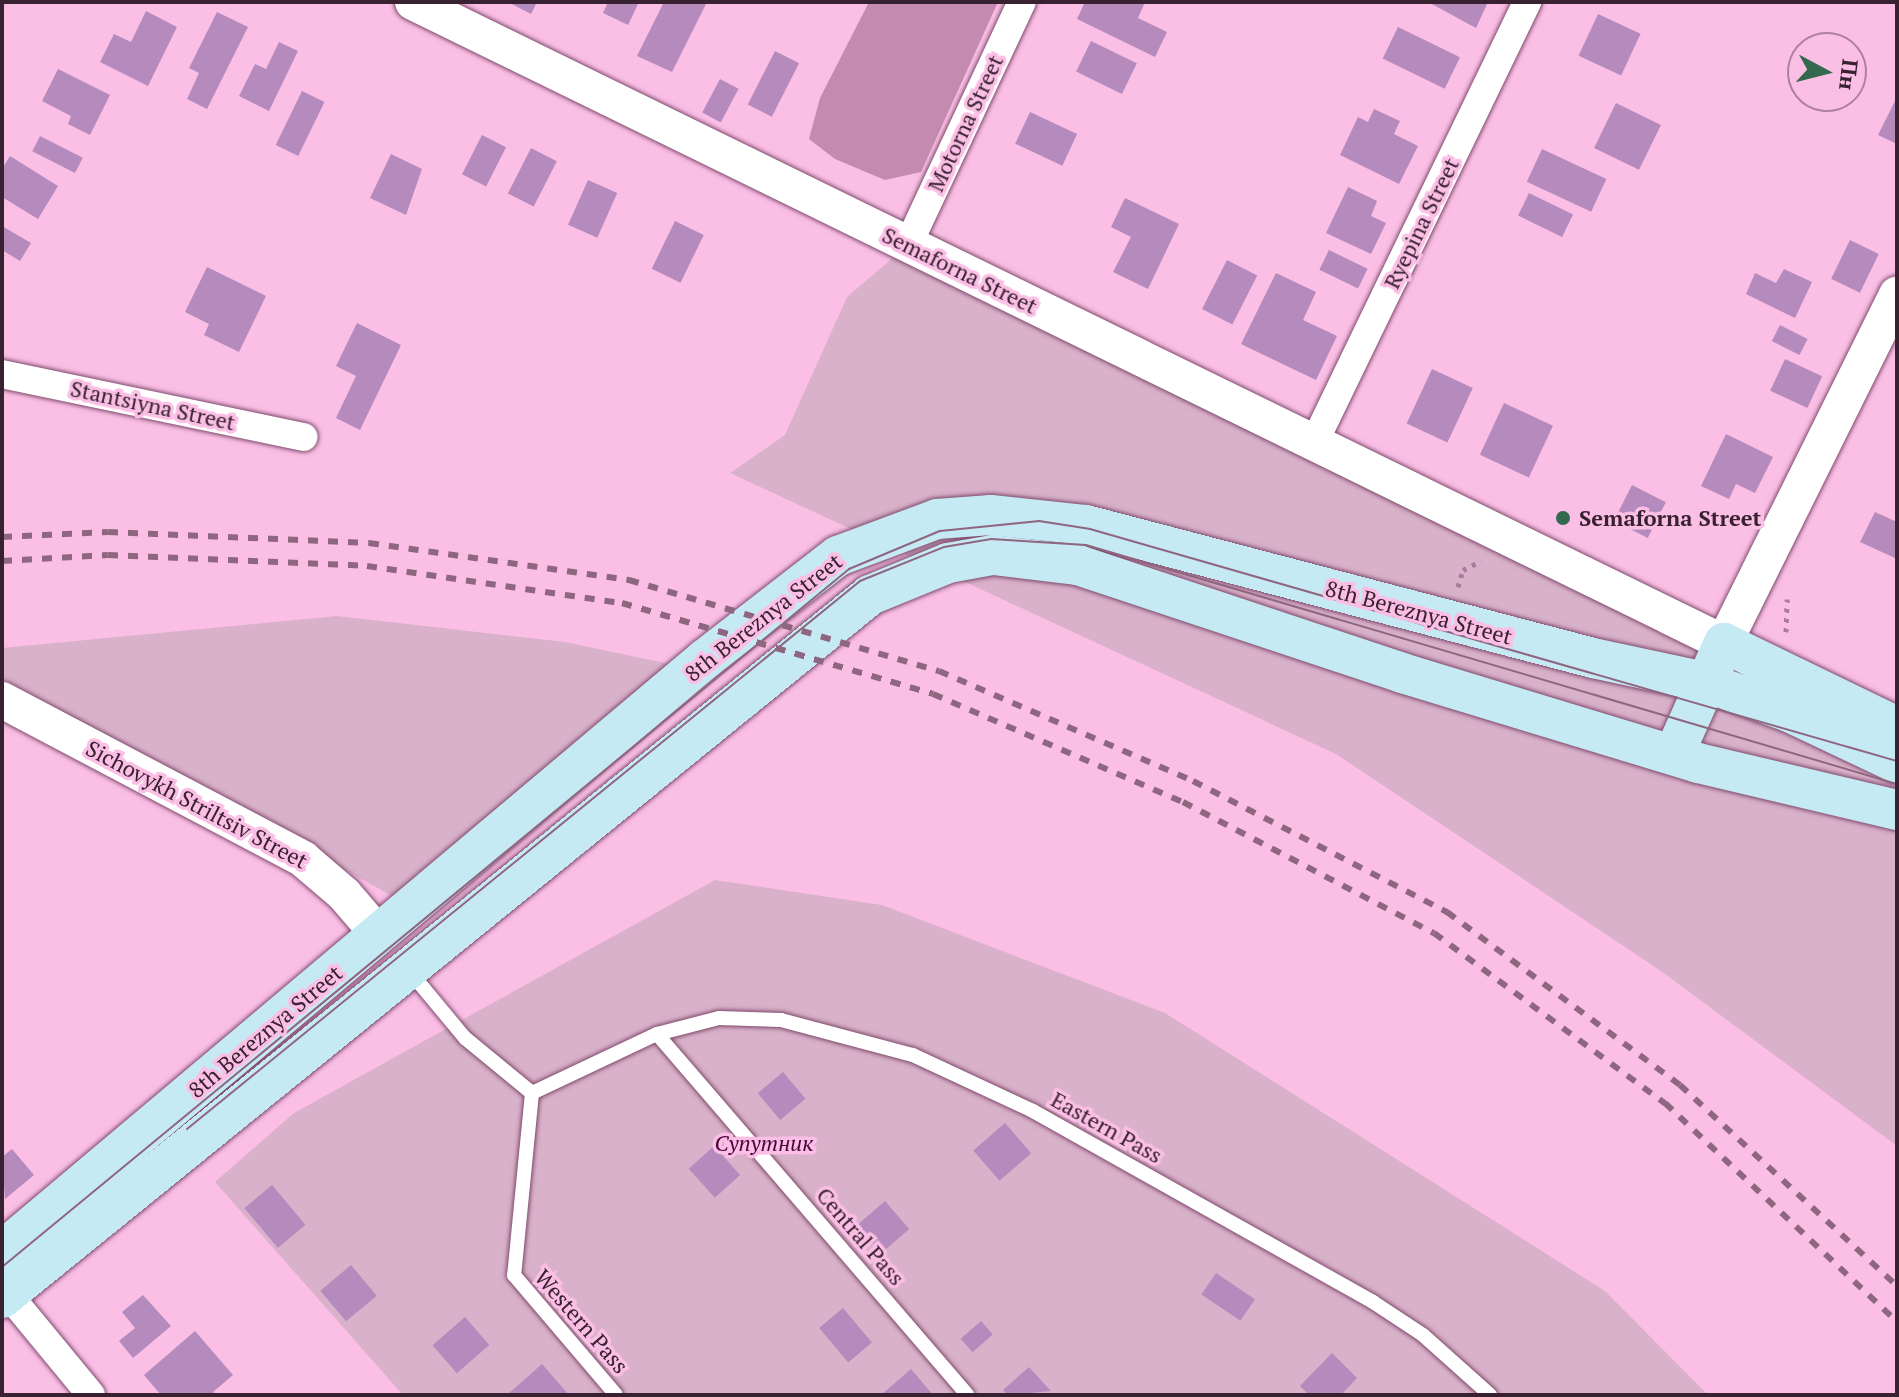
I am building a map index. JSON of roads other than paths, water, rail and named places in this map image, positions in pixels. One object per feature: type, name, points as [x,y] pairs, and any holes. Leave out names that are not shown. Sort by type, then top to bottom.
[{"type":"main road","name":"8th Bereznya Street","points":[[2,1251],[705,659],[838,556],[937,519],[991,515],[1086,525],[1593,658],[1705,682]]},
{"type":"main road","name":"8th Bereznya Street","points":[[4,1293],[870,595],[948,563],[993,555],[1078,565],[1402,673],[1674,754]]},
{"type":"main road","points":[[1724,643],[1674,754],[1722,770],[1897,810]]},
{"type":"main road","name":"Semaforna Street","points":[[1724,643],[1897,727]]},
{"type":"main road","points":[[1705,682],[1789,712],[1897,763]]},
{"type":"main road","name":"Sichovykh Striltsiv Street","points":[[379,935],[406,967]]},
{"type":"street","name":"Semaforna Street","points":[[413,2],[1724,643]]},
{"type":"street","name":"Motorna Street","points":[[908,245],[1022,2]]},
{"type":"street","name":"Ryepina Street","points":[[1314,443],[1527,2]]},
{"type":"street","points":[[1724,643],[1897,295]]},
{"type":"street","name":"Stantsiyna Street","points":[[2,374],[303,437]]},
{"type":"street","name":"Sichovykh Striltsiv Street","points":[[2,700],[303,859],[336,885],[379,935]]},
{"type":"street","points":[[4,1293],[91,1395]]},
{"type":"lane","points":[[406,967],[465,1038],[532,1093]]},
{"type":"lane","name":"Eastern Pass","points":[[532,1093],[657,1034],[719,1018],[781,1020],[913,1055],[1033,1111],[1373,1302],[1423,1335],[1490,1395]]},
{"type":"lane","name":"Central Pass","points":[[657,1034],[968,1395]]},
{"type":"lane","name":"Western Pass","points":[[532,1093],[514,1275],[616,1395]]},
{"type":"tram line","points":[[2,1267],[849,569],[940,531],[1039,521],[1090,529],[1897,761]]},
{"type":"tram line","points":[[187,1129],[860,581],[944,547],[991,539],[1086,545],[1897,784]]},
{"type":"railway","points":[[2,537],[108,532],[369,543],[629,580],[939,671],[1193,781],[1447,912],[1680,1085],[1897,1286]]},
{"type":"railway","points":[[2,561],[108,555],[367,566],[622,603],[933,694],[1183,802],[1434,933],[1665,1103],[1897,1322]]},
{"type":"place","name":"Semaforna Street","points":[[1563,518]]},
{"type":"park label","name":"Супутник","points":[[764,1143]]}]
